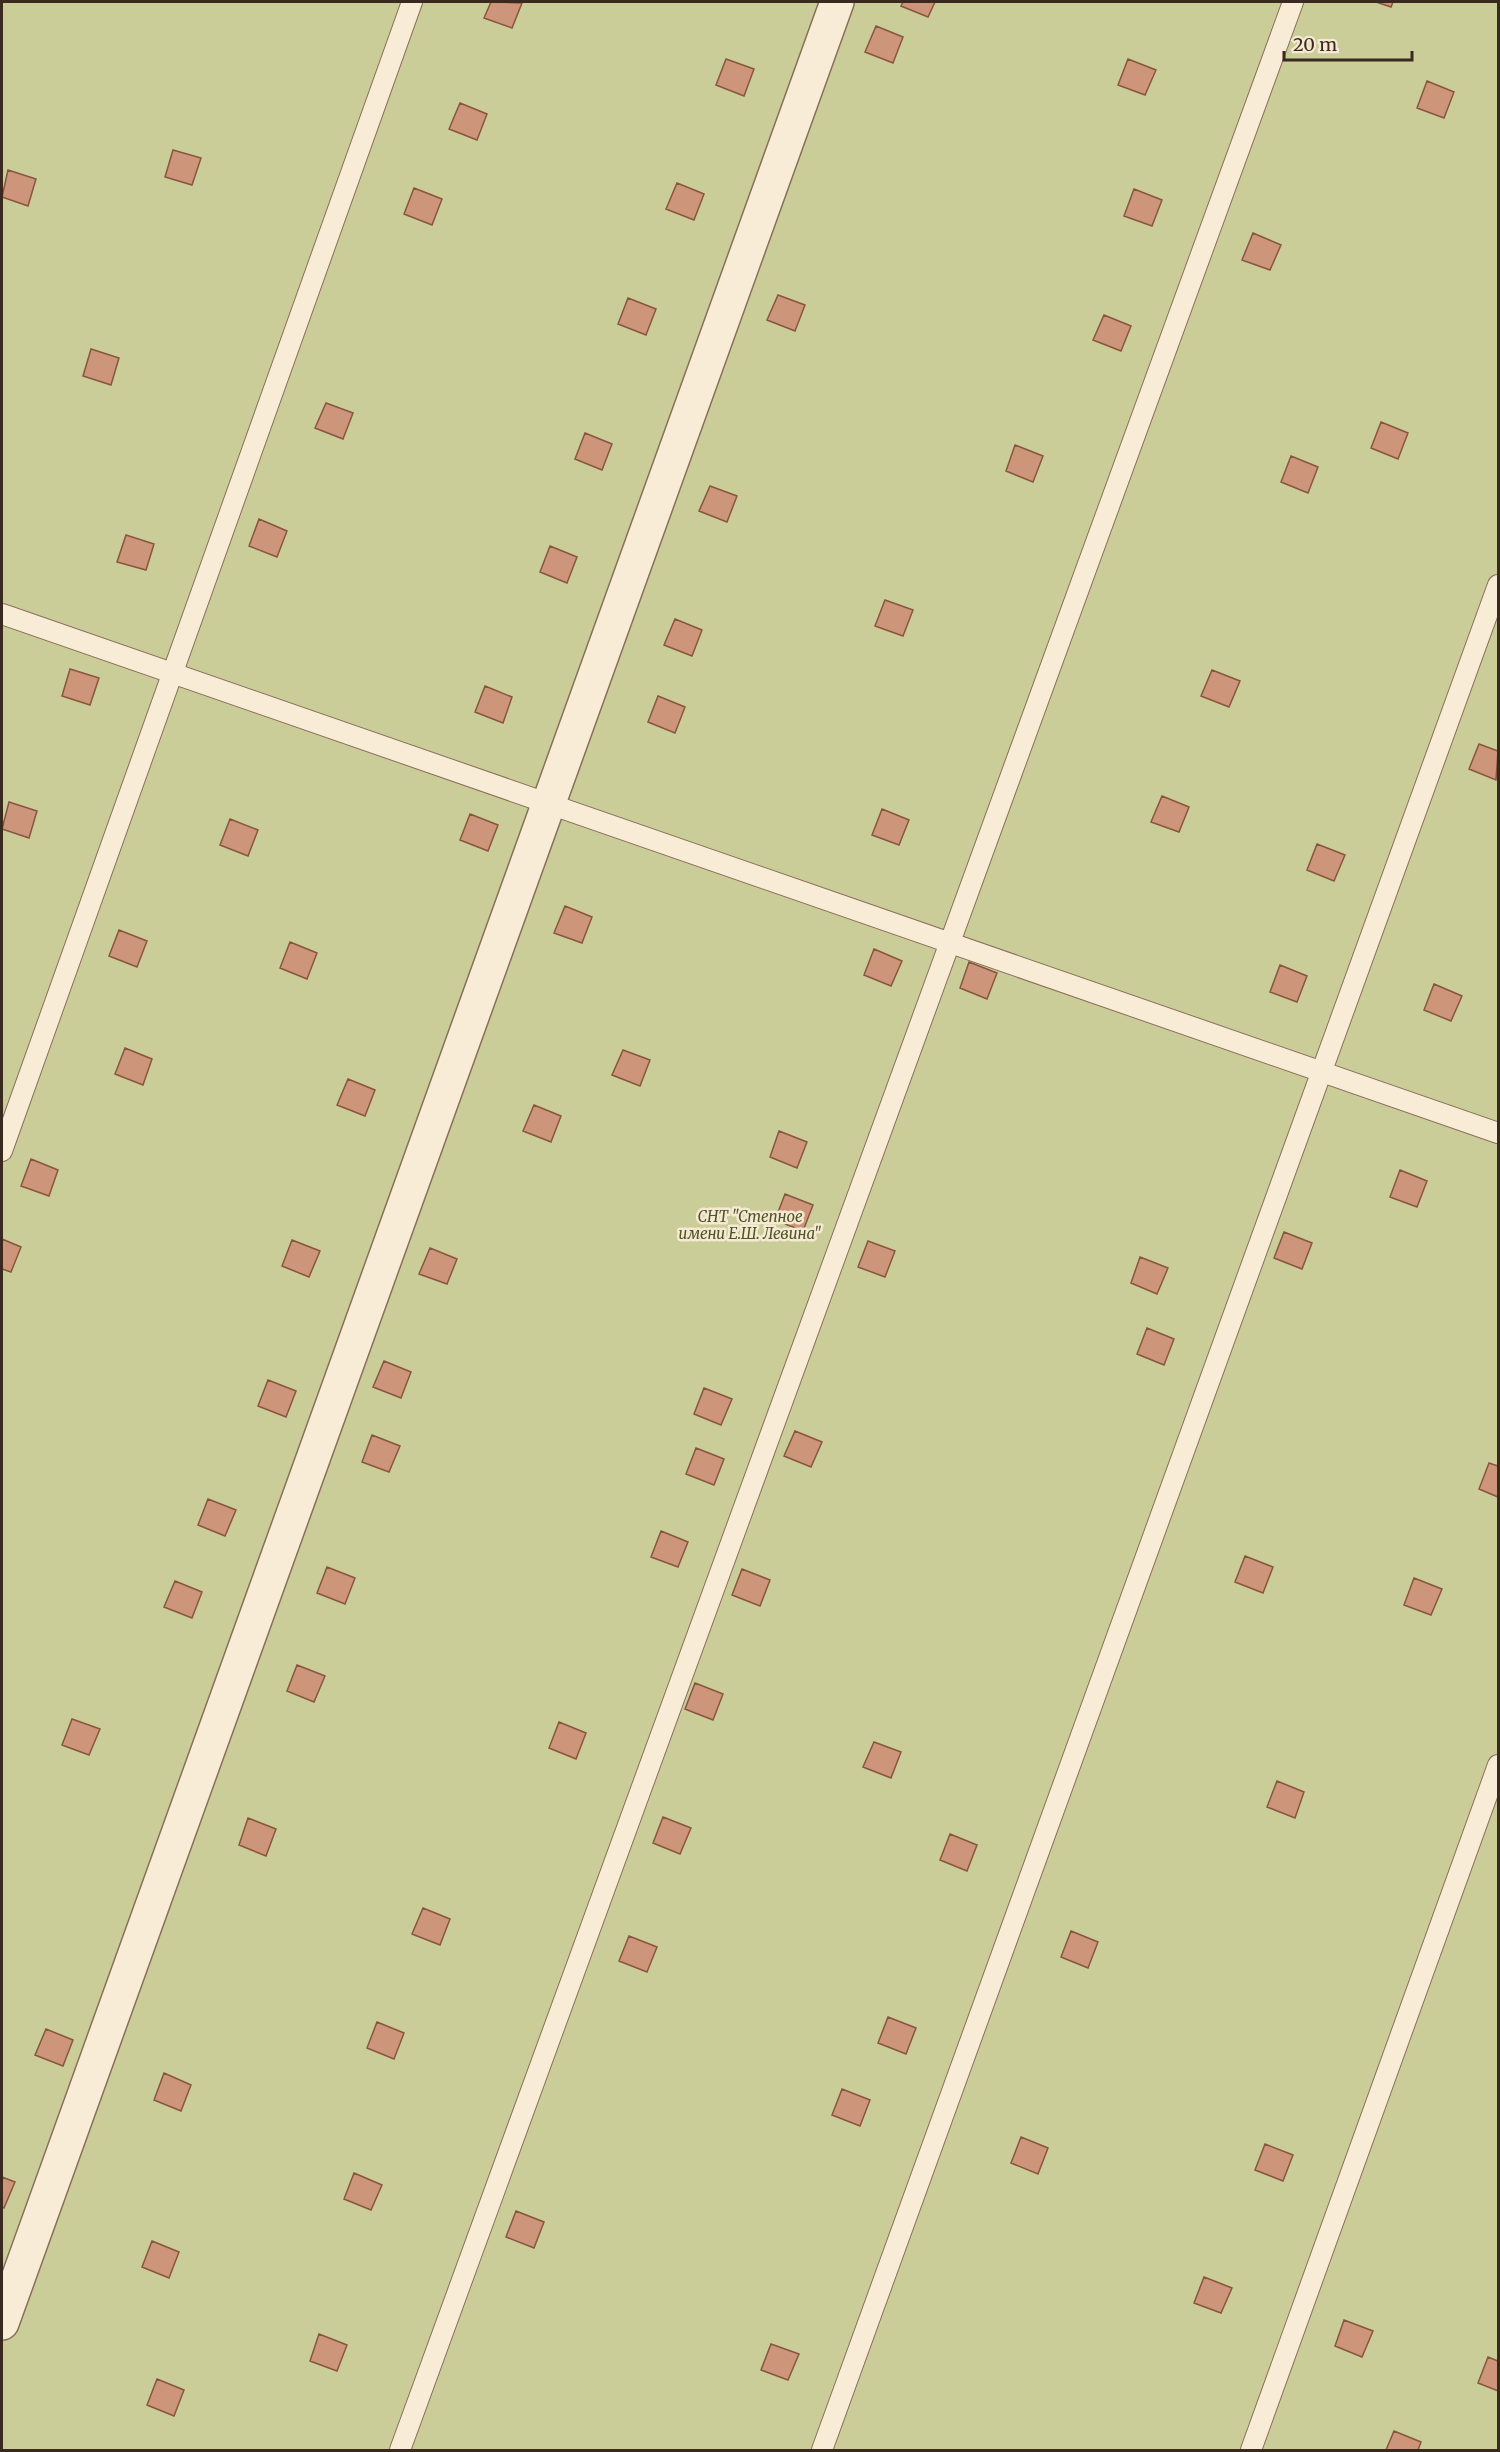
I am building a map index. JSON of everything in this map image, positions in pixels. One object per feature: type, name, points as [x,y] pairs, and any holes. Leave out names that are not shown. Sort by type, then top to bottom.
[{"type":"street","points":[[2,2323],[837,2]]},
{"type":"lane","points":[[2,1151],[412,2]]},
{"type":"lane","points":[[400,2451],[1293,2]]},
{"type":"lane","points":[[822,2451],[1498,585]]},
{"type":"lane","points":[[2,614],[1498,1133]]},
{"type":"lane","points":[[1251,2451],[1498,1765]]},
{"type":"green space","name":"СНТ \"Степное имени Е.Ш. Левина\"","points":[[2,2],[1498,2],[1498,2450],[2,2450]]},
{"type":"building","points":[[491,2],[522,3],[512,28],[484,18]]},
{"type":"building","points":[[903,2],[935,2],[928,17],[901,6]]},
{"type":"building","points":[[1376,2],[1393,2],[1391,7]]},
{"type":"building","points":[[876,26],[903,37],[893,63],[865,52]]},
{"type":"building","points":[[726,59],[754,69],[744,96],[716,85]]},
{"type":"building","points":[[1128,59],[1156,70],[1145,95],[1118,85]]},
{"type":"building","points":[[1427,81],[1454,92],[1444,118],[1417,108]]},
{"type":"building","points":[[460,103],[487,114],[477,140],[449,129]]},
{"type":"building","points":[[173,150],[201,158],[192,185],[165,177]]},
{"type":"building","points":[[8,170],[36,179],[28,206],[2,197]]},
{"type":"building","points":[[677,183],[704,194],[694,220],[666,209]]},
{"type":"building","points":[[414,188],[442,199],[432,225],[404,214]]},
{"type":"building","points":[[1134,189],[1162,200],[1152,226],[1124,216]]},
{"type":"building","points":[[1253,233],[1281,245],[1270,270],[1242,260]]},
{"type":"building","points":[[778,295],[805,305],[795,331],[767,320]]},
{"type":"building","points":[[628,298],[656,309],[646,335],[618,324]]},
{"type":"building","points":[[1104,315],[1131,326],[1121,351],[1093,340]]},
{"type":"building","points":[[91,349],[119,358],[111,385],[83,376]]},
{"type":"building","points":[[326,403],[353,413],[343,439],[315,428]]},
{"type":"building","points":[[1381,422],[1408,433],[1398,459],[1371,448]]},
{"type":"building","points":[[585,433],[612,444],[602,470],[575,459]]},
{"type":"building","points":[[1015,445],[1043,456],[1033,482],[1006,471]]},
{"type":"building","points":[[1291,456],[1318,467],[1308,493],[1281,482]]},
{"type":"building","points":[[710,486],[737,496],[727,522],[699,511]]},
{"type":"building","points":[[259,519],[287,531],[277,557],[249,546]]},
{"type":"building","points":[[126,535],[154,544],[146,570],[117,562]]},
{"type":"building","points":[[550,546],[577,557],[567,583],[540,572]]},
{"type":"building","points":[[885,600],[913,610],[903,636],[875,626]]},
{"type":"building","points":[[675,619],[702,630],[692,656],[664,645]]},
{"type":"building","points":[[70,669],[99,678],[90,705],[62,696]]},
{"type":"building","points":[[1212,670],[1240,681],[1229,707],[1201,696]]},
{"type":"building","points":[[485,686],[512,697],[503,723],[475,712]]},
{"type":"building","points":[[658,696],[685,707],[675,733],[648,722]]},
{"type":"building","points":[[1479,744],[1498,751],[1496,780],[1469,769]]},
{"type":"building","points":[[1162,796],[1189,807],[1179,832],[1151,822]]},
{"type":"building","points":[[9,802],[37,811],[29,838],[2,829]]},
{"type":"building","points":[[882,809],[909,820],[899,845],[872,835]]},
{"type":"building","points":[[470,814],[498,825],[488,851],[460,840]]},
{"type":"building","points":[[230,819],[258,830],[248,856],[220,845]]},
{"type":"building","points":[[1317,844],[1345,855],[1334,881],[1307,870]]},
{"type":"building","points":[[565,906],[592,917],[582,943],[554,933]]},
{"type":"building","points":[[119,930],[147,941],[137,967],[109,956]]},
{"type":"building","points":[[290,942],[317,953],[307,979],[280,968]]},
{"type":"building","points":[[874,949],[902,961],[891,986],[864,975]]},
{"type":"building","points":[[969,962],[997,973],[987,999],[960,988]]},
{"type":"building","points":[[1280,965],[1307,976],[1297,1002],[1270,992]]},
{"type":"building","points":[[1434,984],[1462,996],[1451,1021],[1424,1010]]},
{"type":"building","points":[[125,1048],[152,1059],[143,1085],[115,1074]]},
{"type":"building","points":[[623,1050],[650,1060],[640,1086],[612,1075]]},
{"type":"building","points":[[348,1079],[375,1090],[365,1116],[337,1105]]},
{"type":"building","points":[[534,1105],[561,1116],[551,1142],[523,1131]]},
{"type":"building","points":[[779,1131],[807,1142],[797,1168],[770,1157]]},
{"type":"building","points":[[31,1159],[58,1170],[49,1196],[21,1186]]},
{"type":"building","points":[[1400,1170],[1427,1181],[1417,1207],[1390,1197]]},
{"type":"building","points":[[785,1194],[813,1205],[803,1231],[775,1220]]},
{"type":"building","points":[[1284,1232],[1312,1243],[1302,1269],[1274,1258]]},
{"type":"building","points":[[2,1239],[21,1247],[11,1272],[2,1269]]},
{"type":"building","points":[[292,1240],[320,1251],[309,1277],[282,1266]]},
{"type":"building","points":[[868,1241],[895,1251],[885,1277],[858,1267]]},
{"type":"building","points":[[430,1248],[457,1259],[447,1284],[419,1274]]},
{"type":"building","points":[[1140,1257],[1168,1268],[1157,1294],[1131,1283]]},
{"type":"building","points":[[1147,1328],[1174,1339],[1164,1365],[1137,1354]]},
{"type":"building","points":[[384,1361],[411,1372],[401,1398],[373,1387]]},
{"type":"building","points":[[268,1380],[296,1391],[286,1417],[258,1406]]},
{"type":"building","points":[[704,1388],[732,1399],[721,1425],[694,1414]]},
{"type":"building","points":[[795,1431],[822,1442],[811,1467],[784,1456]]},
{"type":"building","points":[[372,1435],[400,1446],[389,1472],[362,1462]]},
{"type":"building","points":[[696,1448],[724,1459],[714,1485],[686,1474]]},
{"type":"building","points":[[1489,1463],[1498,1466],[1498,1497],[1479,1489]]},
{"type":"building","points":[[208,1499],[236,1510],[225,1536],[198,1525]]},
{"type":"building","points":[[661,1531],[688,1542],[678,1567],[651,1557]]},
{"type":"building","points":[[1245,1556],[1273,1567],[1263,1593],[1235,1582]]},
{"type":"building","points":[[327,1567],[355,1578],[345,1604],[317,1593]]},
{"type":"building","points":[[742,1569],[770,1580],[760,1606],[732,1595]]},
{"type":"building","points":[[1414,1578],[1442,1589],[1431,1615],[1404,1605]]},
{"type":"building","points":[[175,1581],[202,1592],[192,1618],[164,1607]]},
{"type":"building","points":[[297,1665],[325,1676],[314,1702],[287,1691]]},
{"type":"building","points":[[695,1683],[723,1694],[713,1720],[685,1709]]},
{"type":"building","points":[[72,1719],[100,1729],[89,1755],[62,1745]]},
{"type":"building","points":[[559,1722],[586,1733],[576,1759],[549,1748]]},
{"type":"building","points":[[874,1742],[901,1752],[891,1778],[863,1767]]},
{"type":"building","points":[[1277,1781],[1304,1792],[1295,1818],[1267,1807]]},
{"type":"building","points":[[663,1817],[691,1828],[680,1854],[653,1843]]},
{"type":"building","points":[[248,1818],[276,1829],[266,1856],[239,1845]]},
{"type":"building","points":[[950,1834],[977,1845],[967,1871],[940,1860]]},
{"type":"building","points":[[423,1908],[450,1919],[440,1945],[412,1934]]},
{"type":"building","points":[[1071,1931],[1098,1942],[1088,1968],[1061,1957]]},
{"type":"building","points":[[629,1936],[657,1947],[647,1972],[619,1961]]},
{"type":"building","points":[[888,2017],[916,2028],[906,2054],[878,2043]]},
{"type":"building","points":[[377,2022],[404,2033],[394,2059],[367,2048]]},
{"type":"building","points":[[46,2029],[73,2040],[63,2066],[35,2055]]},
{"type":"building","points":[[164,2073],[191,2085],[181,2111],[154,2100]]},
{"type":"building","points":[[842,2089],[870,2100],[860,2126],[832,2115]]},
{"type":"building","points":[[1021,2137],[1048,2148],[1038,2174],[1011,2163]]},
{"type":"building","points":[[1265,2144],[1293,2155],[1283,2181],[1255,2170]]},
{"type":"building","points":[[354,2173],[382,2185],[371,2210],[344,2199]]},
{"type":"building","points":[[2,2177],[15,2182],[4,2208],[2,2207]]},
{"type":"building","points":[[516,2211],[544,2222],[534,2248],[506,2237]]},
{"type":"building","points":[[152,2241],[179,2252],[169,2278],[142,2267]]},
{"type":"building","points":[[1204,2277],[1232,2288],[1221,2313],[1194,2303]]},
{"type":"building","points":[[1344,2320],[1373,2331],[1362,2357],[1335,2346]]},
{"type":"building","points":[[319,2334],[347,2345],[337,2371],[310,2361]]},
{"type":"building","points":[[771,2344],[799,2354],[788,2380],[761,2370]]},
{"type":"building","points":[[1488,2357],[1498,2361],[1498,2391],[1478,2383]]},
{"type":"building","points":[[157,2379],[184,2390],[174,2416],[147,2405]]},
{"type":"building","points":[[1394,2431],[1421,2442],[1418,2450],[1386,2450]]}]
